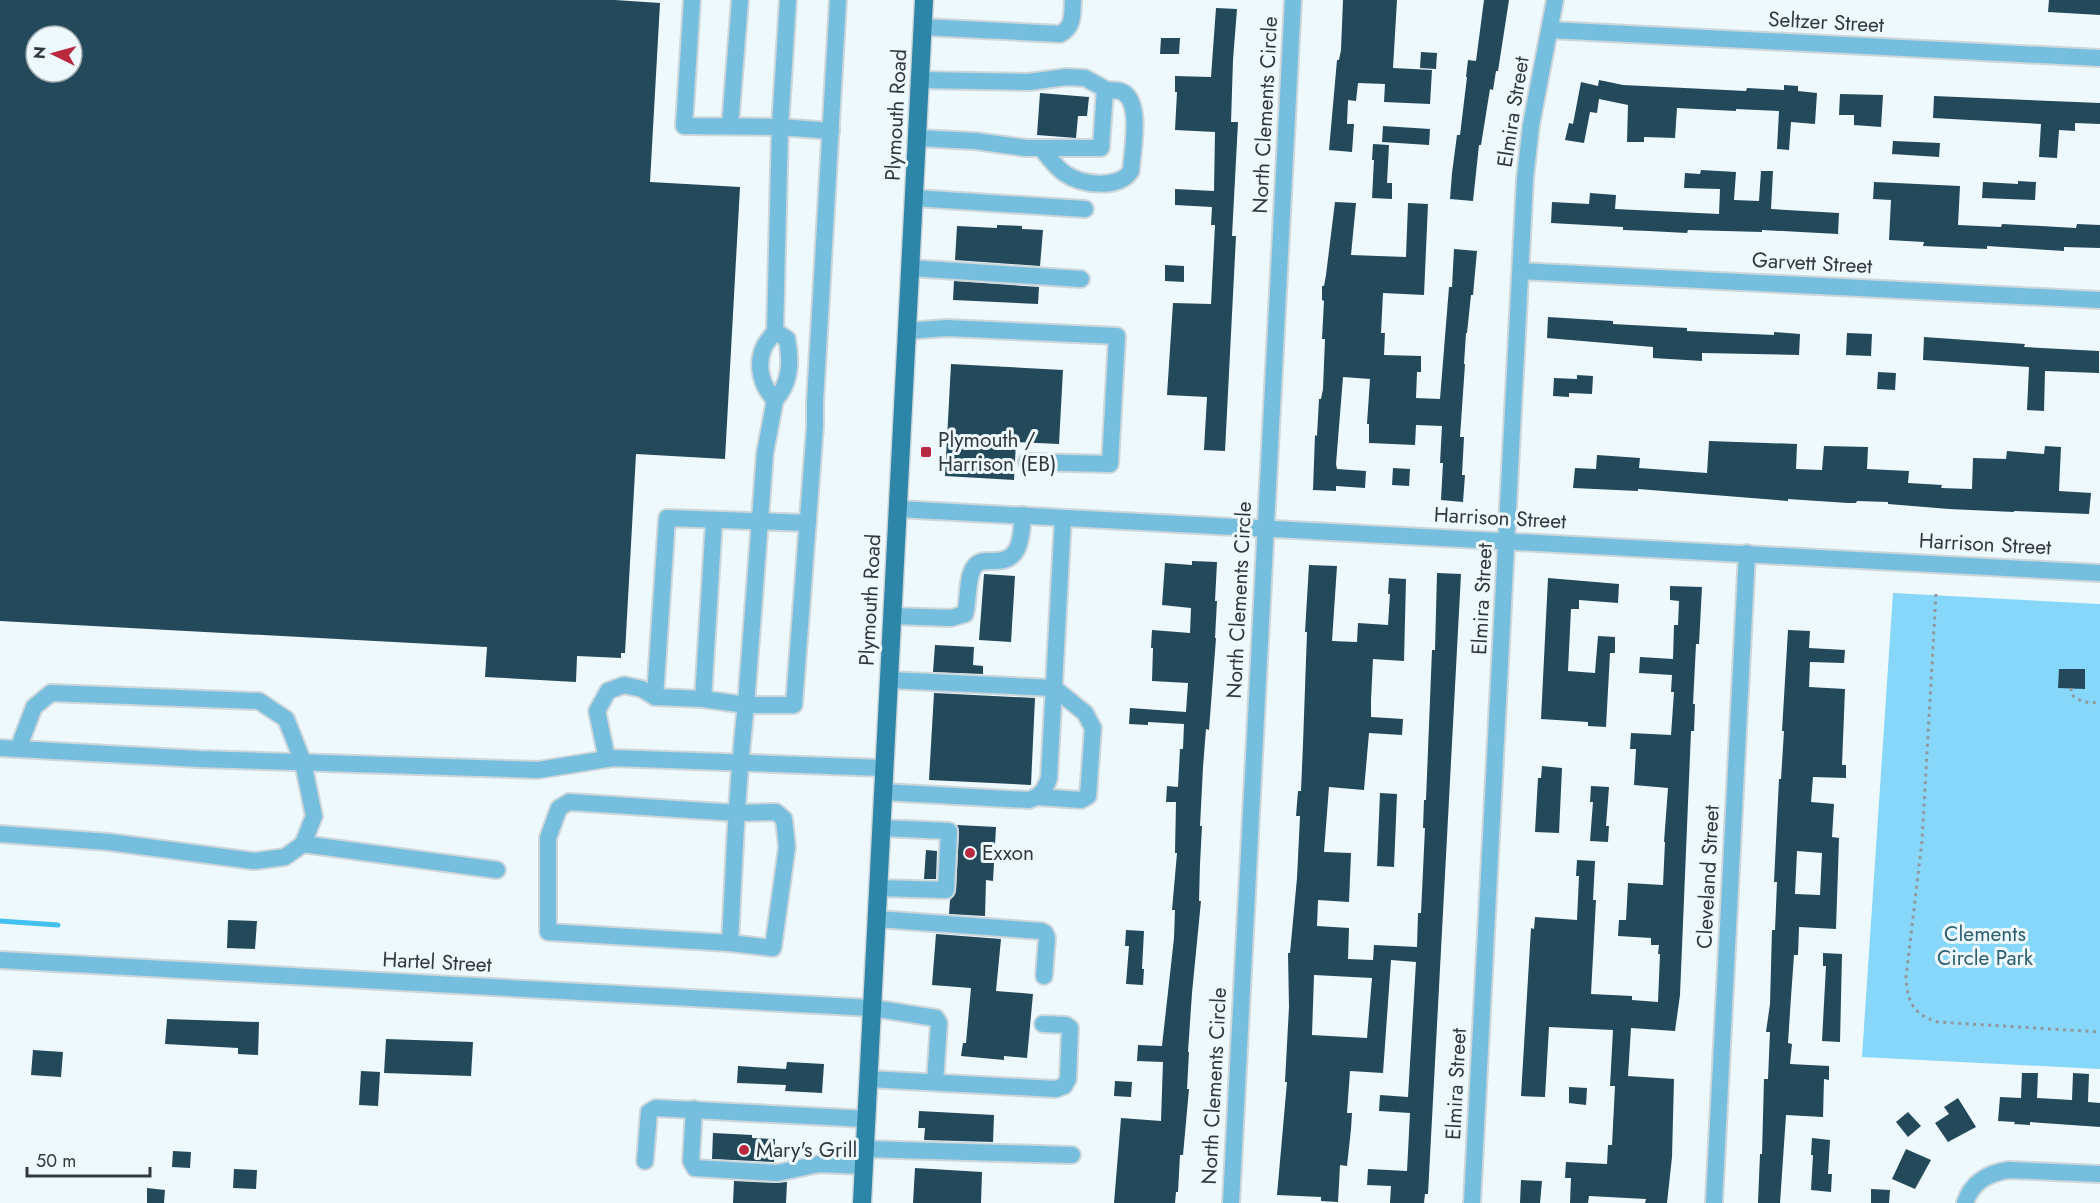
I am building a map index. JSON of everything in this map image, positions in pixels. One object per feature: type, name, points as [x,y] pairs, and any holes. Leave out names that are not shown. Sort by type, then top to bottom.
[{"type":"main road","name":"Plymouth Road","points":[[862,1203],[924,0]]},
{"type":"street","points":[[692,0],[684,126],[780,127],[831,131]]},
{"type":"street","points":[[730,126],[740,0]]},
{"type":"street","points":[[774,400],[765,391],[760,370],[764,347],[775,331],[780,127],[788,0]]},
{"type":"street","points":[[607,759],[597,711],[608,691],[624,685],[642,689],[655,697],[704,699],[746,705],[794,705],[815,426],[814,402],[838,0]]},
{"type":"street","points":[[923,27],[1060,34],[1068,30],[1072,21],[1073,0]]},
{"type":"street","name":"North Clements Circle","points":[[1231,1203],[1293,0]]},
{"type":"street","name":"Elmira Street","points":[[1472,1203],[1528,152],[1555,0]]},
{"type":"street","name":"Seltzer Street","points":[[1550,30],[2100,58]]},
{"type":"street","points":[[917,138],[975,141],[1026,148],[1101,148],[1106,88],[1085,78],[1065,77],[1029,82],[920,80]]},
{"type":"street","points":[[1041,148],[1064,172],[1083,181],[1115,183],[1127,176],[1131,171],[1135,111],[1126,94],[1121,91],[1105,90]]},
{"type":"street","points":[[914,198],[1085,209]]},
{"type":"street","points":[[910,268],[1081,279]]},
{"type":"street","name":"Garvett Street","points":[[1521,271],[2100,300]]},
{"type":"street","points":[[907,330],[946,328],[1117,336],[1110,465],[1027,462]]},
{"type":"street","points":[[730,943],[740,763],[765,453],[774,400],[784,391],[790,355],[787,339],[775,331]]},
{"type":"street","name":"Harrison Street","points":[[898,509],[2100,573]]},
{"type":"street","points":[[892,616],[951,618],[964,614],[972,571],[976,564],[984,561],[1002,561],[1011,557],[1020,545],[1023,515]]},
{"type":"street","points":[[655,697],[667,518],[808,523]]},
{"type":"street","points":[[1038,797],[1045,789],[1049,778],[1063,518]]},
{"type":"street","points":[[704,699],[714,520]]},
{"type":"street","name":"Cleveland Street","points":[[1714,1203],[1748,553]]},
{"type":"street","points":[[883,792],[1029,800],[1038,797],[1081,800],[1088,796],[1090,786],[1093,728],[1085,713],[1054,688],[889,680]]},
{"type":"street","points":[[0,834],[109,842],[254,861],[285,857],[303,844],[314,816],[303,762],[286,719],[259,701],[51,693],[34,707],[18,749]]},
{"type":"street","points":[[0,748],[538,770],[607,759],[884,768]]},
{"type":"street","points":[[569,802],[737,813],[776,812],[784,819],[787,848],[772,948],[730,943],[548,932],[548,838],[559,808],[569,802]]},
{"type":"street","points":[[878,888],[946,890],[949,831],[881,828]]},
{"type":"street","points":[[303,844],[497,870]]},
{"type":"street","points":[[877,920],[1041,931],[1047,938],[1044,976]]},
{"type":"street","name":"Hartel Street","points":[[0,960],[872,1008],[926,1015],[936,1018],[939,1023],[935,1082]]},
{"type":"street","points":[[869,1079],[1056,1089],[1064,1086],[1068,1079],[1070,1028],[1066,1025],[1043,1024]]},
{"type":"street","points":[[645,1161],[649,1112],[656,1108],[867,1119]]},
{"type":"street","points":[[694,1109],[691,1161],[695,1168],[777,1173],[864,1158],[1072,1155]]},
{"type":"street","points":[[1965,1203],[1977,1183],[1997,1172],[2100,1174]]},
{"type":"path","points":[[1936,594],[1922,841],[1906,977],[1907,993],[1913,1006],[1924,1018],[1938,1022],[2100,1032]]},
{"type":"path","points":[[2071,688],[2071,694],[2077,699],[2085,702],[2100,702]]},
{"type":"green space","name":"Clements Circle Park","points":[[1893,593],[2100,604],[2100,1069],[1862,1057]]},
{"type":"building","points":[[0,0],[615,0],[660,3],[650,182],[740,187],[725,459],[636,454],[625,653],[621,653],[621,658],[577,656],[576,682],[485,677],[487,647],[0,621]]},
{"type":"building","points":[[1343,0],[1397,0],[1393,68],[1432,70],[1430,104],[1384,102],[1385,84],[1358,83],[1356,101],[1348,100],[1347,124],[1354,124],[1352,152],[1329,150],[1337,60],[1339,60],[1341,50]]},
{"type":"building","points":[[1484,0],[1509,0],[1498,71],[1496,71],[1493,90],[1490,89],[1481,145],[1479,145],[1473,201],[1450,199],[1468,60],[1476,61]]},
{"type":"building","points":[[2049,0],[2100,0],[2100,15],[2048,12]]},
{"type":"building","points":[[1216,8],[1237,9],[1231,122],[1238,122],[1232,236],[1236,236],[1225,451],[1204,450],[1207,397],[1167,395],[1173,303],[1211,304],[1215,225],[1211,225],[1212,207],[1175,205],[1175,189],[1214,191],[1215,132],[1175,130],[1177,92],[1175,92],[1175,76],[1211,77]]},
{"type":"building","points":[[1161,38],[1180,38],[1179,54],[1160,54]]},
{"type":"building","points":[[1421,52],[1437,53],[1436,69],[1420,68]]},
{"type":"building","points":[[1599,80],[1623,85],[1746,91],[1747,88],[1784,90],[1784,85],[1798,86],[1798,91],[1817,93],[1815,124],[1791,122],[1789,150],[1777,149],[1779,111],[1677,108],[1675,138],[1644,137],[1644,142],[1627,142],[1628,105],[1599,99],[1597,113],[1590,112],[1584,143],[1565,140],[1569,123],[1573,124],[1581,82],[1598,86]]},
{"type":"building","points":[[1040,93],[1089,97],[1087,116],[1078,116],[1076,138],[1037,135]]},
{"type":"building","points":[[1840,94],[1883,95],[1881,127],[1854,125],[1854,115],[1839,115]]},
{"type":"building","points":[[1934,96],[2100,103],[2100,124],[2075,123],[2075,131],[2059,130],[2057,158],[2039,157],[2041,124],[1933,118]]},
{"type":"building","points":[[1383,126],[1430,129],[1429,145],[1382,142]]},
{"type":"building","points":[[1893,141],[1940,143],[1939,157],[1892,154]]},
{"type":"building","points":[[1373,144],[1389,145],[1387,183],[1392,183],[1392,199],[1372,198]]},
{"type":"building","points":[[1701,170],[1736,172],[1734,200],[1759,201],[1761,171],[1773,171],[1771,209],[1839,213],[1838,234],[1762,230],[1762,232],[1688,230],[1687,233],[1551,223],[1552,202],[1589,204],[1590,193],[1616,195],[1615,209],[1719,214],[1720,189],[1684,188],[1685,173],[1700,174]]},
{"type":"building","points":[[2018,181],[2036,182],[2035,200],[1982,198],[1983,182],[2018,184]]},
{"type":"building","points":[[1874,182],[1960,186],[1958,225],[2001,227],[2002,224],[2076,228],[2077,224],[2100,225],[2100,248],[2064,247],[2064,251],[1987,246],[1987,249],[1923,246],[1924,242],[1889,240],[1891,200],[1873,199]]},
{"type":"building","points":[[1335,202],[1356,203],[1351,255],[1406,257],[1408,203],[1428,204],[1424,295],[1383,293],[1381,333],[1385,333],[1384,355],[1421,356],[1421,372],[1417,372],[1416,398],[1440,399],[1454,249],[1477,251],[1464,364],[1460,437],[1464,437],[1463,502],[1441,500],[1442,426],[1416,425],[1415,445],[1369,443],[1369,424],[1367,424],[1370,379],[1343,377],[1336,464],[1337,469],[1366,471],[1365,488],[1336,486],[1336,491],[1313,490],[1315,435],[1317,436],[1319,399],[1321,399],[1323,389],[1325,339],[1322,339],[1324,301],[1322,300],[1322,286],[1324,286],[1326,275]]},
{"type":"building","points":[[997,225],[1043,230],[1040,266],[955,260],[957,226],[997,228]]},
{"type":"building","points":[[1165,265],[1184,266],[1184,282],[1165,281]]},
{"type":"building","points":[[954,281],[1039,287],[1038,304],[953,300]]},
{"type":"building","points":[[1548,317],[1613,321],[1613,324],[1687,328],[1687,331],[1800,334],[1799,355],[1702,353],[1702,361],[1653,358],[1653,347],[1547,338]]},
{"type":"building","points":[[1847,333],[1872,334],[1871,356],[1846,355]]},
{"type":"building","points":[[1924,337],[2025,344],[2024,347],[2099,351],[2099,373],[2045,371],[2044,411],[2027,410],[2029,367],[1923,360]]},
{"type":"building","points":[[951,364],[1063,370],[1059,444],[1016,442],[1014,480],[945,476]]},
{"type":"building","points":[[1878,372],[1896,373],[1895,390],[1877,389]]},
{"type":"building","points":[[1577,375],[1593,376],[1592,394],[1569,393],[1569,397],[1553,396],[1554,378],[1577,379]]},
{"type":"building","points":[[1709,441],[1797,444],[1796,469],[1822,470],[1824,446],[1868,447],[1867,469],[1909,471],[1908,483],[1942,485],[1941,488],[1972,489],[1973,458],[2006,459],[2007,451],[2044,454],[2045,446],[2061,447],[2059,491],[2091,493],[2089,514],[1949,509],[1888,504],[1888,502],[1848,503],[1788,499],[1788,501],[1638,489],[1638,491],[1573,488],[1575,468],[1596,469],[1597,455],[1640,458],[1639,468],[1707,473]]},
{"type":"building","points":[[1393,468],[1410,469],[1409,486],[1392,485]]},
{"type":"building","points":[[1192,561],[1217,562],[1215,601],[1217,601],[1209,730],[1206,729],[1203,767],[1200,826],[1202,826],[1199,901],[1201,901],[1192,993],[1188,1052],[1187,1089],[1189,1089],[1183,1155],[1180,1155],[1178,1192],[1176,1192],[1175,1203],[1114,1203],[1121,1118],[1161,1121],[1163,1062],[1137,1061],[1138,1045],[1162,1046],[1174,938],[1175,910],[1172,910],[1177,853],[1175,853],[1176,802],[1166,802],[1167,786],[1178,787],[1184,724],[1148,722],[1148,725],[1129,724],[1130,708],[1186,712],[1188,683],[1152,681],[1153,648],[1151,648],[1152,630],[1190,633],[1191,608],[1162,605],[1165,563],[1192,565]]},
{"type":"building","points":[[1309,565],[1337,566],[1332,641],[1357,642],[1358,623],[1388,625],[1389,578],[1406,579],[1404,661],[1373,659],[1371,700],[1371,717],[1403,719],[1402,735],[1369,733],[1364,790],[1329,787],[1324,852],[1351,853],[1349,902],[1318,900],[1317,926],[1349,928],[1348,959],[1373,960],[1374,945],[1417,947],[1418,913],[1421,913],[1424,800],[1426,800],[1432,650],[1435,650],[1437,573],[1461,574],[1428,1194],[1425,1194],[1424,1203],[1390,1203],[1391,1186],[1367,1185],[1368,1169],[1407,1171],[1410,1113],[1379,1111],[1380,1095],[1408,1097],[1416,962],[1391,960],[1383,1073],[1350,1071],[1347,1113],[1352,1113],[1351,1129],[1347,1166],[1340,1165],[1338,1202],[1321,1201],[1321,1197],[1277,1195],[1287,1082],[1285,1082],[1289,1007],[1288,953],[1290,953],[1297,878],[1300,816],[1296,816],[1298,791],[1301,791],[1307,632],[1305,632]],"holes":[[[1314,975],[1372,978],[1367,1038],[1312,1035]]]},
{"type":"building","points":[[984,574],[1015,576],[1011,642],[979,640]]},
{"type":"building","points":[[1548,578],[1619,584],[1618,603],[1579,600],[1579,609],[1571,609],[1568,671],[1595,673],[1598,636],[1615,637],[1615,653],[1610,653],[1606,727],[1588,726],[1588,722],[1541,719]]},
{"type":"building","points":[[1670,586],[1702,587],[1699,644],[1696,644],[1694,731],[1691,731],[1680,995],[1675,1031],[1631,1028],[1628,1076],[1674,1079],[1672,1157],[1667,1203],[1645,1203],[1646,1199],[1589,1196],[1588,1203],[1570,1203],[1571,1178],[1565,1178],[1566,1162],[1607,1164],[1608,1145],[1612,1145],[1615,1086],[1610,1086],[1613,1030],[1549,1027],[1545,1097],[1521,1096],[1531,928],[1534,929],[1535,917],[1577,920],[1579,876],[1576,876],[1577,860],[1595,861],[1593,900],[1596,900],[1591,994],[1632,996],[1632,1000],[1658,1002],[1659,945],[1651,945],[1651,938],[1618,936],[1619,920],[1626,920],[1628,883],[1663,885],[1668,788],[1634,785],[1636,749],[1630,749],[1631,733],[1671,735],[1674,692],[1671,692],[1672,675],[1639,673],[1640,657],[1673,659],[1674,625],[1678,625],[1679,601],[1670,600]]},
{"type":"building","points":[[1788,630],[1810,631],[1809,648],[1845,650],[1844,663],[1810,662],[1809,687],[1845,689],[1842,765],[1846,765],[1846,778],[1813,777],[1811,802],[1834,804],[1832,837],[1839,838],[1836,929],[1799,927],[1798,955],[1794,955],[1788,1043],[1792,1044],[1790,1064],[1829,1066],[1829,1080],[1824,1079],[1823,1117],[1786,1115],[1780,1203],[1758,1203],[1764,1079],[1768,1079],[1770,1032],[1766,1032],[1770,1004],[1772,930],[1775,930],[1777,882],[1774,882],[1779,779],[1781,779],[1784,731],[1782,731]],"holes":[[[1797,851],[1822,853],[1820,895],[1795,894]]]},
{"type":"building","points":[[935,645],[974,647],[973,665],[983,666],[983,674],[933,672]]},
{"type":"building","points":[[2059,669],[2085,669],[2085,689],[2058,688]]},
{"type":"building","points":[[934,693],[1035,698],[1031,785],[929,780]]},
{"type":"building","points":[[1542,766],[1562,768],[1559,833],[1535,832],[1538,778],[1541,778]]},
{"type":"building","points":[[1591,786],[1609,787],[1606,826],[1609,826],[1608,842],[1590,841],[1593,802],[1590,802]]},
{"type":"building","points":[[1380,793],[1397,794],[1394,867],[1377,866]]},
{"type":"building","points":[[957,825],[996,827],[993,881],[986,880],[985,916],[949,914],[950,900],[956,891],[959,832]]},
{"type":"building","points":[[926,850],[937,851],[936,879],[924,879]]},
{"type":"building","points":[[228,920],[257,921],[255,949],[227,948]]},
{"type":"building","points":[[1126,930],[1144,931],[1143,985],[1126,984],[1129,946],[1125,946]]},
{"type":"building","points":[[936,934],[1001,939],[996,991],[1033,994],[1027,1058],[1004,1056],[1004,1060],[961,1056],[963,1043],[966,1043],[971,988],[932,985]]},
{"type":"building","points":[[1823,953],[1842,954],[1840,1042],[1822,1041],[1826,966],[1823,966]]},
{"type":"building","points":[[167,1019],[259,1022],[258,1055],[238,1054],[238,1048],[165,1044]]},
{"type":"building","points":[[386,1039],[473,1042],[471,1076],[384,1073]]},
{"type":"building","points":[[33,1050],[63,1052],[61,1077],[31,1075]]},
{"type":"building","points":[[787,1062],[824,1064],[822,1093],[785,1091],[786,1085],[737,1083],[738,1066],[786,1069]]},
{"type":"building","points":[[361,1071],[380,1072],[378,1106],[359,1105]]},
{"type":"building","points":[[2022,1073],[2038,1073],[2037,1098],[2072,1100],[2073,1073],[2089,1074],[2088,1102],[2100,1103],[2100,1127],[2030,1122],[2030,1125],[1998,1121],[2000,1097],[2021,1098]]},
{"type":"building","points":[[1115,1081],[1132,1082],[1131,1097],[1114,1096]]},
{"type":"building","points":[[1569,1087],[1587,1088],[1586,1105],[1569,1103]]},
{"type":"building","points":[[1958,1098],[1976,1127],[1948,1142],[1935,1123],[1949,1114],[1944,1107]]},
{"type":"building","points":[[919,1111],[994,1115],[993,1142],[924,1140],[925,1128],[918,1128]]},
{"type":"building","points":[[1908,1112],[1921,1126],[1908,1137],[1896,1122]]},
{"type":"building","name":"Mary's Grill","points":[[713,1133],[775,1139],[774,1162],[712,1159]]},
{"type":"building","points":[[1812,1138],[1830,1140],[1828,1174],[1832,1174],[1831,1192],[1811,1190]]},
{"type":"building","points":[[1906,1149],[1931,1160],[1915,1189],[1892,1179]]},
{"type":"building","points":[[173,1151],[191,1152],[190,1168],[172,1167]]},
{"type":"building","points":[[915,1168],[982,1172],[981,1203],[913,1203]]},
{"type":"building","points":[[234,1169],[257,1170],[256,1189],[233,1188]]},
{"type":"building","points":[[1521,1180],[1542,1181],[1540,1203],[1520,1203]]},
{"type":"building","points":[[734,1181],[787,1182],[786,1203],[733,1203]]},
{"type":"building","points":[[147,1188],[165,1190],[164,1203],[147,1203]]},
{"type":"building","points":[[1871,1189],[1890,1190],[1889,1203],[1871,1203]]},
{"type":"waterway","points":[[0,921],[58,925]]},
{"type":"place","name":"Plymouth / Harrison (EB)","points":[[926,452]]},
{"type":"place","name":"Exxon","points":[[970,853]]},
{"type":"place","name":"Mary's Grill","points":[[744,1150]]}]
